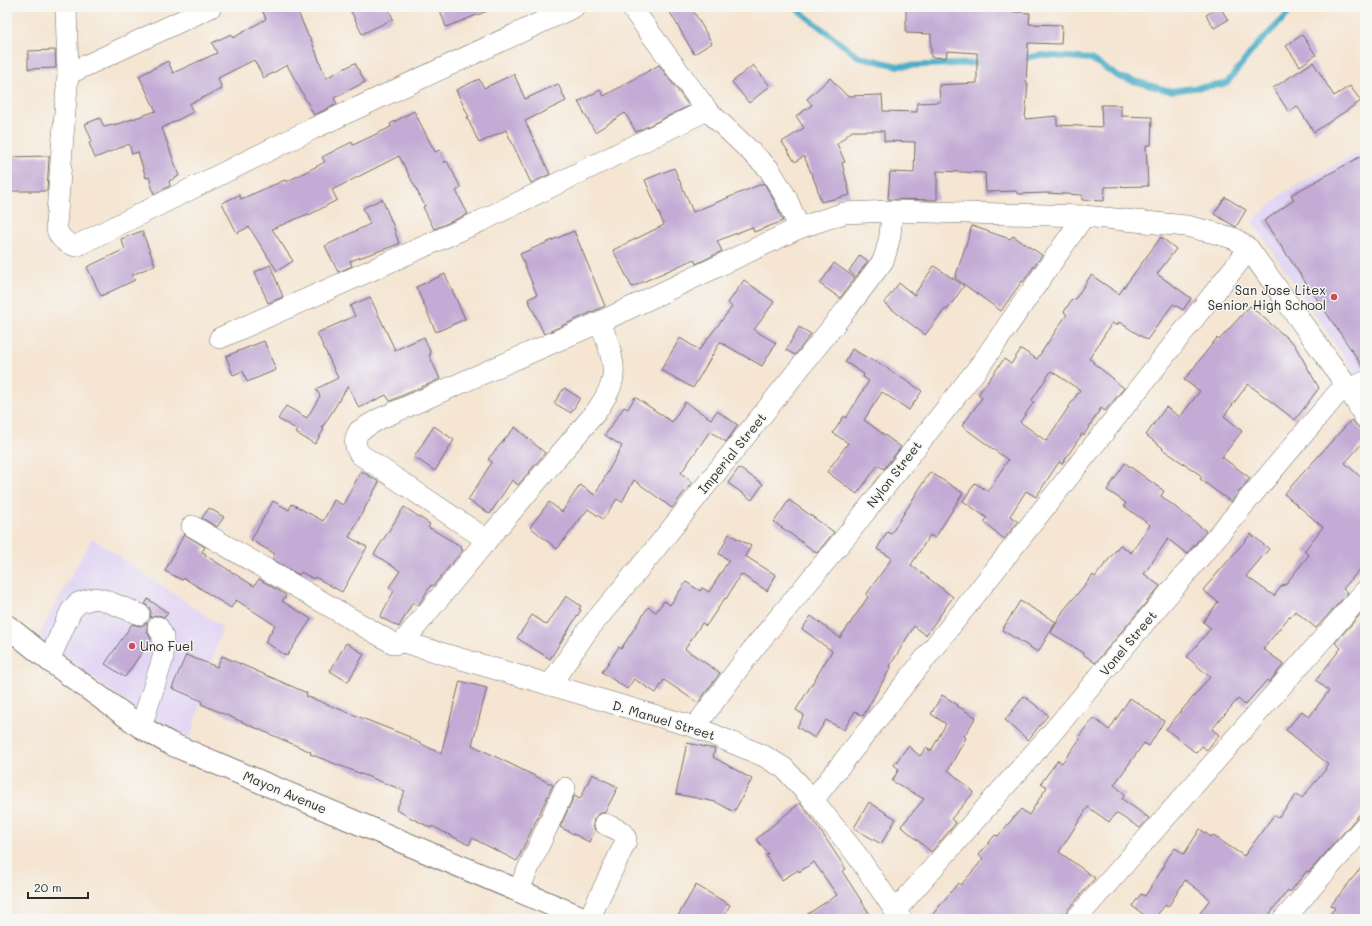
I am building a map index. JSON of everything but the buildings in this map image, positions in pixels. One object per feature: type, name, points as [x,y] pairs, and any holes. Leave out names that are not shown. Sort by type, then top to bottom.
[{"type":"main road","name":"Mayon Avenue","points":[[7,626],[49,660],[141,727],[171,744],[585,919]]},
{"type":"street","points":[[66,7],[68,74],[56,225],[57,234],[68,244],[76,246],[312,129],[574,7]]},
{"type":"street","points":[[68,74],[211,7]]},
{"type":"street","points":[[631,7],[707,110],[768,169],[786,197],[799,228]]},
{"type":"street","points":[[220,338],[481,221],[707,110]]},
{"type":"street","points":[[487,540],[361,455],[356,449],[355,445],[357,433],[361,429],[379,419],[600,322],[799,228],[844,214],[892,211],[1084,216],[1186,226],[1235,239],[1249,249],[1357,386],[1365,418]]},
{"type":"street","name":"Imperial Street","points":[[550,685],[587,631],[652,553],[849,306],[878,266],[886,252],[890,236],[892,211]]},
{"type":"street","name":"Nylon Street","points":[[695,727],[753,649],[848,534],[981,364],[1084,216]]},
{"type":"street","points":[[813,800],[1249,249]]},
{"type":"street","points":[[403,642],[487,540],[596,412],[609,391],[613,376],[610,348],[600,322]]},
{"type":"street","name":"Vonel Street","points":[[898,915],[1337,394],[1357,386]]},
{"type":"street","name":"D. Manuel Street","points":[[192,526],[391,642],[396,644],[403,642],[695,727],[764,756],[784,768],[813,800],[856,854],[898,915]]},
{"type":"street","points":[[1076,919],[1365,591]]},
{"type":"street","points":[[49,660],[71,611],[78,603],[95,598],[104,600],[138,614]]},
{"type":"street","points":[[141,727],[163,658],[163,636],[158,627]]},
{"type":"street","points":[[518,891],[565,788]]},
{"type":"street","points":[[589,919],[626,841],[626,837],[622,832],[605,824]]},
{"type":"street","points":[[1284,919],[1365,826]]},
{"type":"shaded area","name":"San Jose Litex Senior High School","points":[[1365,148],[1365,372],[1357,376],[1252,221],[1285,192]]},
{"type":"shaded area","points":[[92,538],[222,627],[190,738],[137,710],[37,638]]},
{"type":"waterway","points":[[794,7],[857,56],[898,66],[984,63]]},
{"type":"waterway","points":[[1019,59],[1041,55],[1091,59],[1119,77],[1170,91],[1226,84],[1256,46],[1295,7]]},
{"type":"place","name":"San Jose Litex Senior High School","points":[[1334,297]]},
{"type":"place","name":"Uno Fuel","points":[[132,646]]}]
